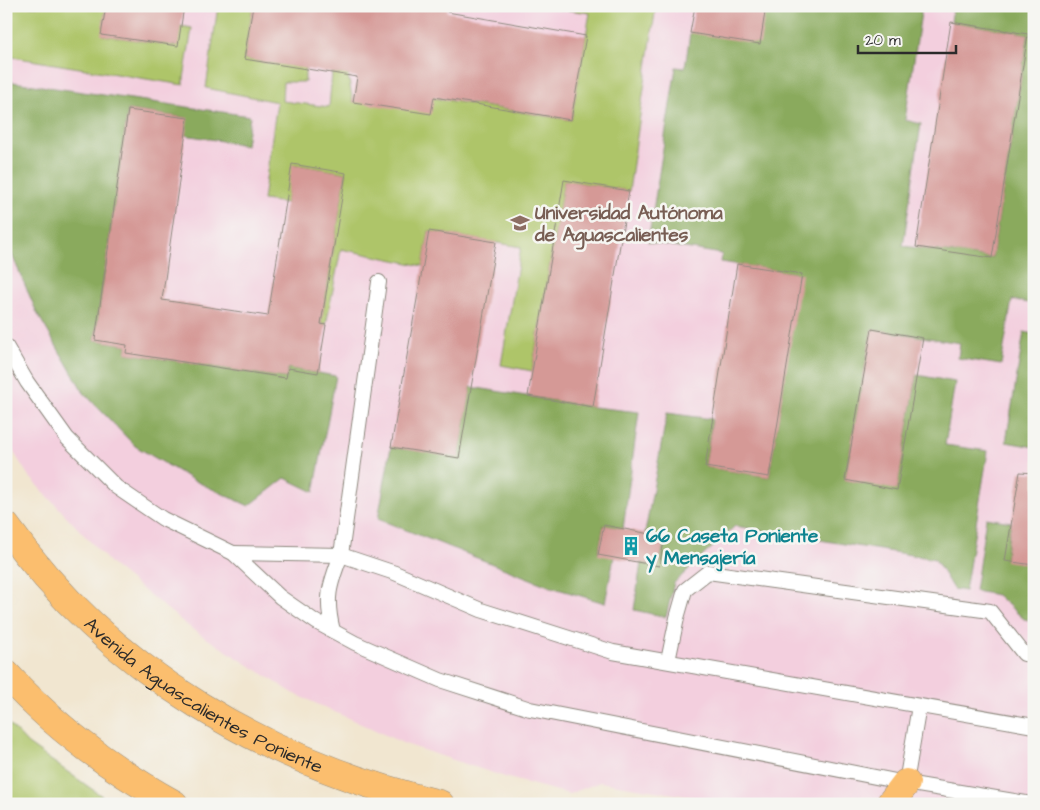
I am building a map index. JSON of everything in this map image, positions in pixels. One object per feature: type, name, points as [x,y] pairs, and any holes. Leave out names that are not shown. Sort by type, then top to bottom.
[{"type":"main road","name":"Avenida Aguascalientes Poniente","points":[[6,526],[46,577],[78,611],[149,672],[187,698],[227,723],[269,744],[377,786],[440,804]]},
{"type":"main road","points":[[6,674],[58,725],[100,758],[174,804]]},
{"type":"lane","points":[[333,631],[328,609],[328,597],[341,555],[379,282]]},
{"type":"lane","points":[[6,346],[27,382],[67,438],[116,487],[163,519],[233,553],[280,597],[333,631],[440,680],[530,709],[898,793],[1032,804]]},
{"type":"lane","points":[[233,553],[341,555],[395,573],[481,610],[613,652],[1034,726]]},
{"type":"lane","points":[[668,661],[676,618],[685,590],[708,572],[990,611],[1024,654],[1034,655]]},
{"type":"lane","points":[[898,793],[920,706]]},
{"type":"shaded area","name":"Universidad Autónoma de Aguascalientes","points":[[6,6],[1034,6],[1034,804],[736,804],[600,782],[569,794],[508,778],[405,744],[293,693],[192,629],[112,565],[28,475],[6,440]]},
{"type":"green space","points":[[6,6],[106,6],[102,35],[177,46],[181,26],[192,28],[183,85],[6,56]]},
{"type":"green space","points":[[218,6],[253,6],[244,59],[305,68],[305,82],[283,82],[282,101],[329,107],[332,73],[348,75],[353,102],[433,98],[571,120],[590,13],[540,6],[656,6],[629,191],[564,180],[532,371],[501,365],[521,247],[429,231],[423,266],[341,249],[326,325],[321,324],[346,173],[293,164],[286,203],[263,200],[277,102],[206,88]]},
{"type":"green space","points":[[766,6],[922,6],[905,120],[921,124],[903,246],[992,258],[1028,34],[951,22],[953,6],[1034,6],[1034,304],[1012,300],[1001,365],[958,358],[960,343],[872,329],[845,480],[897,489],[917,375],[955,382],[945,445],[988,451],[965,591],[953,589],[935,559],[735,526],[674,583],[666,617],[634,610],[641,563],[659,566],[665,538],[645,533],[667,413],[712,419],[705,467],[769,477],[801,274],[721,262],[722,254],[648,242],[676,67],[685,68],[690,33]]},
{"type":"green space","points":[[6,81],[250,116],[246,145],[185,135],[187,118],[128,110],[95,340],[127,345],[126,353],[286,378],[288,368],[336,376],[314,492],[285,478],[249,506],[193,480],[135,446],[84,393],[37,313],[6,241]]},
{"type":"green space","points":[[1024,332],[1034,334],[1034,447],[1006,442]]},
{"type":"green space","points":[[471,387],[593,407],[639,412],[623,529],[604,525],[598,554],[614,557],[605,603],[551,587],[378,519],[391,447],[459,457]]},
{"type":"green space","points":[[986,518],[1011,522],[1005,560],[1034,565],[1034,621],[1024,619],[997,595],[975,591]]},
{"type":"green space","points":[[6,721],[28,744],[113,804],[6,804]]},
{"type":"building","points":[[106,6],[184,6],[178,46],[101,35]]},
{"type":"building","points":[[253,6],[448,6],[447,12],[586,36],[571,120],[434,97],[431,114],[353,102],[357,77],[244,59]]},
{"type":"building","points":[[695,6],[766,6],[760,44],[690,33]]},
{"type":"building","points":[[951,22],[1028,34],[992,258],[916,247]]},
{"type":"building","points":[[128,110],[188,118],[162,300],[268,316],[292,164],[346,173],[321,324],[326,325],[318,373],[288,368],[286,378],[126,353],[127,345],[95,340]]},
{"type":"building","points":[[564,180],[629,191],[593,407],[528,396]]},
{"type":"building","points":[[429,231],[496,242],[459,458],[391,447]]},
{"type":"building","points":[[737,264],[802,274],[769,477],[705,467]]},
{"type":"building","points":[[872,329],[923,338],[897,490],[845,480]]},
{"type":"building","points":[[1020,472],[1034,473],[1034,565],[1005,561]]},
{"type":"building","name":"66 Caseta Poniente y Mensajería","points":[[604,525],[665,537],[659,566],[598,555]]},
{"type":"place","name":"Universidad Autónoma de Aguascalientes","points":[[520,223]]},
{"type":"place","name":"66 Caseta Poniente y Mensajería","points":[[631,546]]}]
